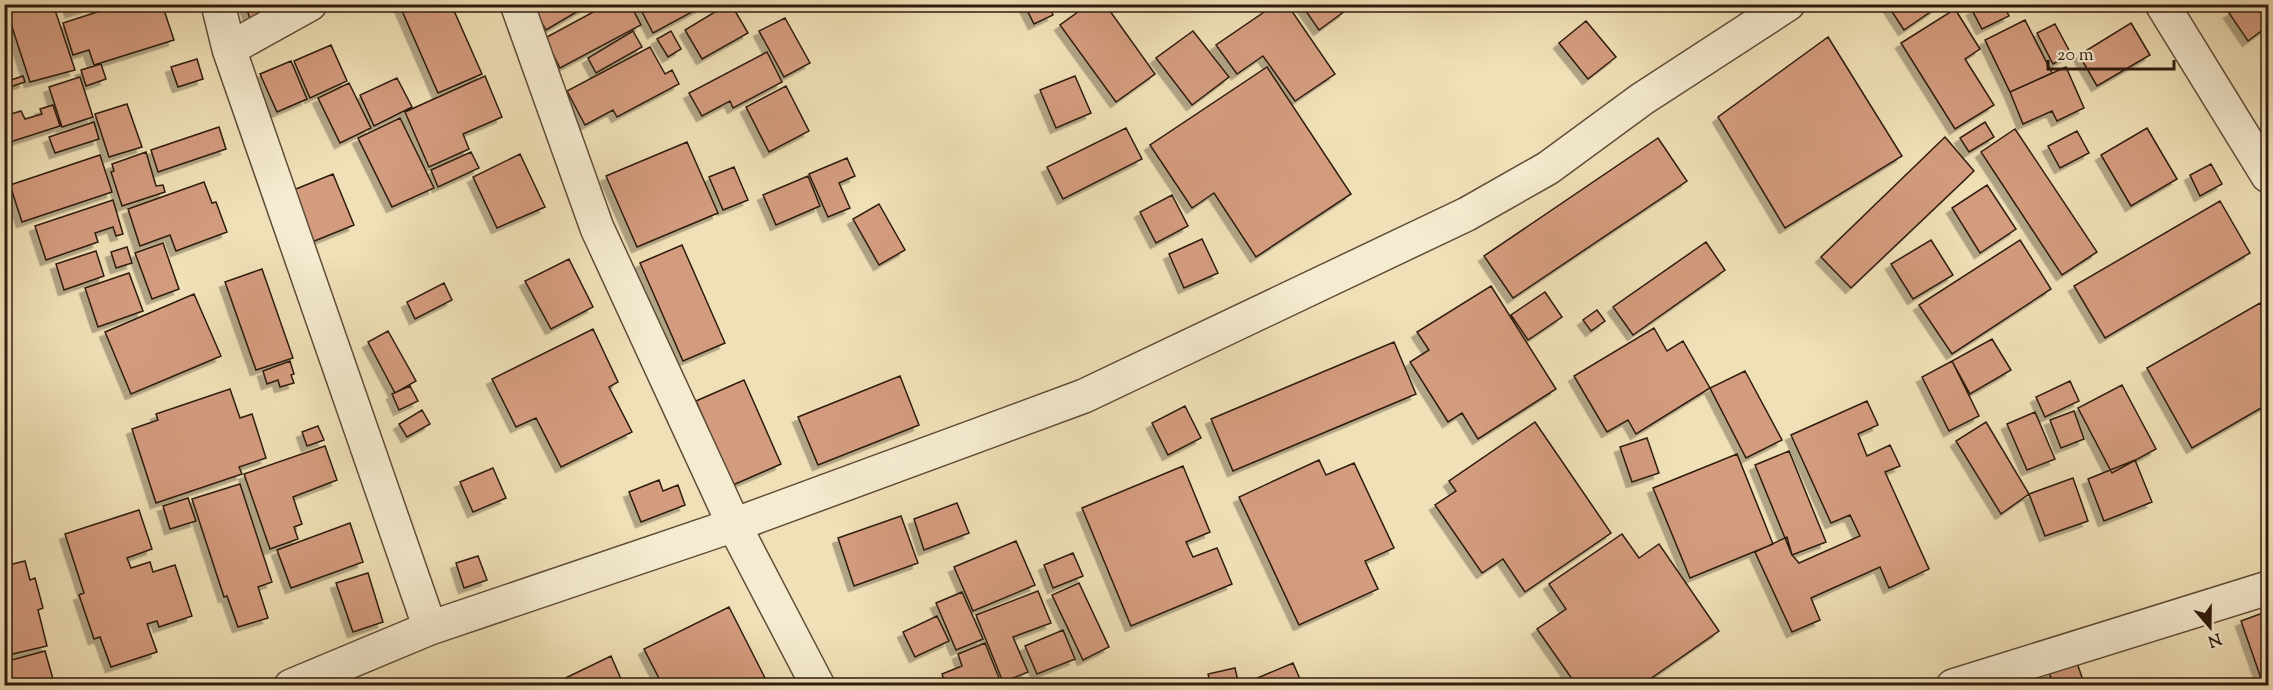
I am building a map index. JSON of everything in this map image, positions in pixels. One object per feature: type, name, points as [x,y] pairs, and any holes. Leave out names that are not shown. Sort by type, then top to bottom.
[{"type":"street","points":[[218,4],[229,49],[430,628]]},
{"type":"street","points":[[229,49],[310,4]]},
{"type":"street","points":[[517,4],[597,228],[734,525],[818,686]]},
{"type":"street","points":[[291,686],[430,628],[734,525],[1084,396],[1467,214],[1548,168],[1642,99],[1788,4]]},
{"type":"street","points":[[2162,4],[2268,176]]},
{"type":"street","points":[[1953,686],[2268,588]]},
{"type":"building","points":[[4,4],[53,4],[75,70],[30,82],[12,27],[4,30]]},
{"type":"building","points":[[68,4],[96,4],[71,12]]},
{"type":"building","points":[[122,4],[162,4],[174,40],[94,65],[89,50],[73,55],[63,23]]},
{"type":"building","points":[[245,4],[282,4],[250,19]]},
{"type":"building","points":[[399,4],[451,4],[482,74],[438,93]]},
{"type":"building","points":[[531,4],[590,4],[546,30]]},
{"type":"building","points":[[608,4],[630,4],[641,25],[560,68],[545,38]]},
{"type":"building","points":[[638,4],[702,4],[703,6],[653,33]]},
{"type":"building","points":[[731,4],[748,33],[702,59],[685,30]]},
{"type":"building","points":[[1024,4],[1048,4],[1053,15],[1034,24]]},
{"type":"building","points":[[1089,4],[1105,4],[1155,74],[1116,102],[1060,25]]},
{"type":"building","points":[[1276,4],[1287,4],[1335,74],[1295,101],[1263,56],[1237,74],[1216,45]]},
{"type":"building","points":[[1301,4],[1340,4],[1345,11],[1319,30]]},
{"type":"building","points":[[1887,4],[1934,4],[1936,8],[1904,30]]},
{"type":"building","points":[[1984,4],[2003,4],[2009,16],[1982,29],[1972,10]]},
{"type":"building","points":[[2242,4],[2268,4],[2268,26],[2248,41],[2229,13]]},
{"type":"building","points":[[1955,9],[1980,49],[1965,59],[1994,105],[1955,129],[1901,43]]},
{"type":"building","points":[[785,18],[810,63],[784,77],[759,31]]},
{"type":"building","points":[[2025,20],[2052,73],[2010,92],[1985,40]]},
{"type":"building","points":[[1586,21],[1616,57],[1588,79],[1559,43]]},
{"type":"building","points":[[2131,23],[2150,55],[2097,86],[2079,55]]},
{"type":"building","points":[[2055,24],[2071,54],[2053,64],[2037,33]]},
{"type":"building","points":[[633,31],[642,47],[596,73],[588,58]]},
{"type":"building","points":[[671,31],[681,49],[668,57],[657,39]]},
{"type":"building","points":[[1193,31],[1229,77],[1192,105],[1156,58]]},
{"type":"building","points":[[1828,37],[1902,156],[1785,228],[1718,117]]},
{"type":"building","points":[[331,45],[347,81],[310,98],[294,61]]},
{"type":"building","points":[[650,47],[665,74],[672,70],[679,84],[617,117],[613,110],[585,125],[567,91]]},
{"type":"building","points":[[767,52],[782,82],[733,108],[730,101],[702,116],[689,93]]},
{"type":"building","points":[[197,59],[203,79],[178,87],[171,67]]},
{"type":"building","points":[[4,60],[11,80],[23,76],[25,82],[4,89]]},
{"type":"building","points":[[291,61],[307,99],[277,112],[260,74]]},
{"type":"building","points":[[101,64],[106,79],[86,86],[81,70]]},
{"type":"building","points":[[1267,67],[1351,194],[1256,257],[1214,193],[1192,208],[1150,145]]},
{"type":"building","points":[[2066,67],[2084,108],[2057,121],[2052,111],[2023,124],[2010,92]]},
{"type":"building","points":[[485,76],[502,117],[463,134],[469,149],[429,167],[405,112]]},
{"type":"building","points":[[1075,76],[1091,113],[1056,128],[1040,90]]},
{"type":"building","points":[[80,77],[93,117],[62,127],[49,87]]},
{"type":"building","points":[[397,78],[412,107],[374,126],[360,95]]},
{"type":"building","points":[[349,83],[371,128],[340,143],[318,98]]},
{"type":"building","points":[[786,86],[809,131],[769,152],[746,107]]},
{"type":"building","points":[[127,104],[142,147],[109,157],[95,114]]},
{"type":"building","points":[[53,105],[60,126],[4,144],[4,116],[21,111],[25,119],[42,114],[40,109]]},
{"type":"building","points":[[400,118],[434,188],[392,207],[358,138]]},
{"type":"building","points":[[94,122],[99,139],[55,153],[49,137]]},
{"type":"building","points":[[1985,122],[1994,137],[1969,152],[1960,138]]},
{"type":"building","points":[[219,127],[226,149],[158,172],[151,150]]},
{"type":"building","points":[[1126,128],[1142,159],[1063,199],[1047,167]]},
{"type":"building","points":[[2147,128],[2177,179],[2131,206],[2101,155]]},
{"type":"building","points":[[2015,129],[2097,252],[2062,275],[1981,152]]},
{"type":"building","points":[[2077,131],[2089,153],[2060,168],[2048,146]]},
{"type":"building","points":[[1945,137],[1974,171],[1851,288],[1821,257]]},
{"type":"building","points":[[1658,138],[1687,181],[1513,298],[1484,256]]},
{"type":"building","points":[[687,142],[718,213],[637,247],[606,176]]},
{"type":"building","points":[[146,152],[156,186],[163,185],[165,192],[122,206],[111,172],[114,171],[112,164]]},
{"type":"building","points":[[471,152],[479,168],[438,187],[431,170]]},
{"type":"building","points":[[520,154],[545,207],[497,228],[473,177]]},
{"type":"building","points":[[100,155],[112,192],[22,222],[10,185]]},
{"type":"building","points":[[847,158],[855,176],[839,183],[850,208],[828,217],[809,174]]},
{"type":"building","points":[[2211,164],[2222,184],[2200,196],[2190,175]]},
{"type":"building","points":[[734,167],[748,200],[723,210],[709,177]]},
{"type":"building","points":[[333,174],[354,225],[312,242],[291,191]]},
{"type":"building","points":[[808,176],[820,206],[776,225],[763,195]]},
{"type":"building","points":[[204,182],[212,203],[216,202],[227,232],[176,251],[170,235],[140,246],[128,209]]},
{"type":"building","points":[[1987,185],[2016,229],[1980,253],[1952,208]]},
{"type":"building","points":[[1172,195],[1188,226],[1156,243],[1140,212]]},
{"type":"building","points":[[113,200],[123,234],[116,236],[113,227],[95,233],[98,242],[46,260],[35,226]]},
{"type":"building","points":[[2220,201],[2250,253],[2105,338],[2074,286]]},
{"type":"building","points":[[879,204],[905,250],[879,265],[853,219]]},
{"type":"building","points":[[1202,239],[1218,273],[1184,288],[1169,254]]},
{"type":"building","points":[[1931,240],[1953,275],[1913,299],[1891,264]]},
{"type":"building","points":[[2020,240],[2051,289],[1952,354],[1919,305]]},
{"type":"building","points":[[1706,242],[1725,270],[1633,335],[1613,307]]},
{"type":"building","points":[[163,243],[179,289],[152,299],[135,253]]},
{"type":"building","points":[[682,245],[725,343],[683,361],[640,263]]},
{"type":"building","points":[[127,247],[132,263],[116,268],[111,252]]},
{"type":"building","points":[[96,251],[104,276],[64,290],[56,264]]},
{"type":"building","points":[[569,259],[593,307],[551,329],[525,281]]},
{"type":"building","points":[[262,269],[293,358],[256,370],[225,282]]},
{"type":"building","points":[[129,273],[143,311],[98,327],[85,288]]},
{"type":"building","points":[[444,283],[452,300],[415,319],[407,302]]},
{"type":"building","points":[[1491,286],[1556,389],[1478,439],[1462,413],[1448,422],[1410,362],[1429,350],[1417,332]]},
{"type":"building","points":[[1545,292],[1562,317],[1528,340],[1511,315]]},
{"type":"building","points":[[194,294],[221,356],[131,394],[105,332]]},
{"type":"building","points":[[2260,303],[2268,318],[2268,404],[2192,448],[2147,368]]},
{"type":"building","points":[[1597,310],[1605,321],[1591,331],[1583,320]]},
{"type":"building","points":[[1654,328],[1667,351],[1683,341],[1710,388],[1636,434],[1628,420],[1607,432],[1574,376]]},
{"type":"building","points":[[593,329],[618,382],[609,387],[632,432],[561,467],[536,418],[516,427],[492,379]]},
{"type":"building","points":[[388,331],[416,381],[395,393],[368,342]]},
{"type":"building","points":[[1992,339],[2011,370],[1970,394],[1952,361]]},
{"type":"building","points":[[1394,342],[1416,394],[1233,471],[1211,419]]},
{"type":"building","points":[[290,361],[294,383],[280,387],[278,380],[267,384],[263,371]]},
{"type":"building","points":[[1952,361],[1979,416],[1949,431],[1922,377]]},
{"type":"building","points":[[1745,371],[1782,440],[1746,458],[1710,388]]},
{"type":"building","points":[[900,376],[919,425],[818,465],[798,417]]},
{"type":"building","points":[[744,380],[781,464],[733,485],[696,401]]},
{"type":"building","points":[[2070,381],[2079,401],[2045,417],[2036,397]]},
{"type":"building","points":[[2122,385],[2156,449],[2112,473],[2078,408]]},
{"type":"building","points":[[410,386],[418,401],[399,410],[392,394]]},
{"type":"building","points":[[230,389],[240,418],[252,414],[266,458],[239,467],[242,474],[156,503],[132,429],[158,420],[156,414]]},
{"type":"building","points":[[1867,401],[1878,425],[1858,434],[1867,456],[1890,445],[1900,466],[1885,472],[1929,569],[1889,588],[1880,567],[1811,598],[1820,620],[1792,632],[1755,552],[1787,537],[1792,555],[1799,563],[1860,536],[1850,515],[1831,523],[1791,435]]},
{"type":"building","points":[[1185,406],[1201,438],[1168,455],[1152,423]]},
{"type":"building","points":[[422,410],[430,424],[407,437],[399,424]]},
{"type":"building","points":[[2074,411],[2084,439],[2061,448],[2050,420]]},
{"type":"building","points":[[2035,412],[2055,459],[2027,470],[2007,424]]},
{"type":"building","points":[[1535,422],[1611,533],[1525,592],[1503,559],[1482,573],[1435,505],[1456,491],[1449,481]]},
{"type":"building","points":[[1986,422],[2029,494],[2001,514],[1956,441]]},
{"type":"building","points":[[318,426],[324,440],[307,446],[302,432]]},
{"type":"building","points":[[1647,438],[1659,473],[1632,482],[1620,447]]},
{"type":"building","points":[[325,446],[337,480],[293,497],[302,524],[294,527],[298,539],[270,549],[244,474]]},
{"type":"building","points":[[1789,451],[1826,542],[1792,555],[1755,465]]},
{"type":"building","points":[[1737,454],[1773,544],[1690,578],[1653,488]]},
{"type":"building","points":[[1319,460],[1326,475],[1354,463],[1394,548],[1365,561],[1378,589],[1299,625],[1239,497]]},
{"type":"building","points":[[2135,460],[2152,502],[2104,521],[2088,479]]},
{"type":"building","points":[[1183,466],[1210,532],[1186,542],[1193,557],[1217,548],[1232,584],[1131,626],[1082,508]]},
{"type":"building","points":[[493,468],[506,498],[473,512],[460,482]]},
{"type":"building","points":[[2073,478],[2088,521],[2045,536],[2029,494]]},
{"type":"building","points":[[659,480],[663,491],[678,485],[685,505],[641,522],[629,492]]},
{"type":"building","points":[[240,484],[272,582],[258,587],[268,618],[238,627],[227,596],[224,597],[192,499]]},
{"type":"building","points":[[188,498],[196,521],[170,529],[163,506]]},
{"type":"building","points":[[957,503],[969,533],[924,550],[914,519]]},
{"type":"building","points":[[139,510],[152,549],[127,558],[131,568],[150,562],[153,572],[175,565],[192,616],[159,627],[157,621],[147,624],[157,652],[111,667],[100,637],[94,639],[79,595],[84,593],[65,534]]},
{"type":"building","points":[[901,516],[918,563],[854,586],[838,538]]},
{"type":"building","points":[[350,523],[363,562],[291,588],[277,550]]},
{"type":"building","points":[[1622,534],[1639,558],[1659,544],[1719,631],[1640,686],[1577,686],[1537,629],[1566,609],[1549,584]]},
{"type":"building","points":[[1016,541],[1035,585],[973,611],[954,567]]},
{"type":"building","points":[[1073,553],[1083,576],[1053,588],[1044,565]]},
{"type":"building","points":[[478,556],[487,580],[464,588],[456,563]]},
{"type":"building","points":[[25,561],[30,580],[35,578],[43,608],[38,610],[47,646],[4,656],[4,566]]},
{"type":"building","points":[[368,573],[383,622],[353,632],[336,583]]},
{"type":"building","points":[[1079,583],[1109,647],[1083,660],[1052,595]]},
{"type":"building","points":[[1038,591],[1051,623],[1013,637],[1028,672],[1003,682],[976,615]]},
{"type":"building","points":[[962,592],[983,639],[956,650],[936,603]]},
{"type":"building","points":[[729,607],[769,686],[663,686],[644,649]]},
{"type":"building","points":[[2268,611],[2268,682],[2263,684],[2241,621]]},
{"type":"building","points":[[937,616],[949,641],[915,657],[903,632]]},
{"type":"building","points":[[1063,630],[1075,659],[1037,674],[1025,646]]},
{"type":"building","points":[[985,643],[1001,683],[994,686],[946,686],[942,674],[962,666],[958,654]]},
{"type":"building","points":[[45,651],[55,686],[6,686],[4,662]]},
{"type":"building","points":[[611,656],[624,686],[549,686]]},
{"type":"building","points":[[1293,663],[1303,686],[1249,686],[1248,682]]},
{"type":"building","points":[[2077,663],[2085,686],[2054,686],[2049,672]]},
{"type":"building","points":[[1235,668],[1239,686],[1211,686],[1208,674]]}]
